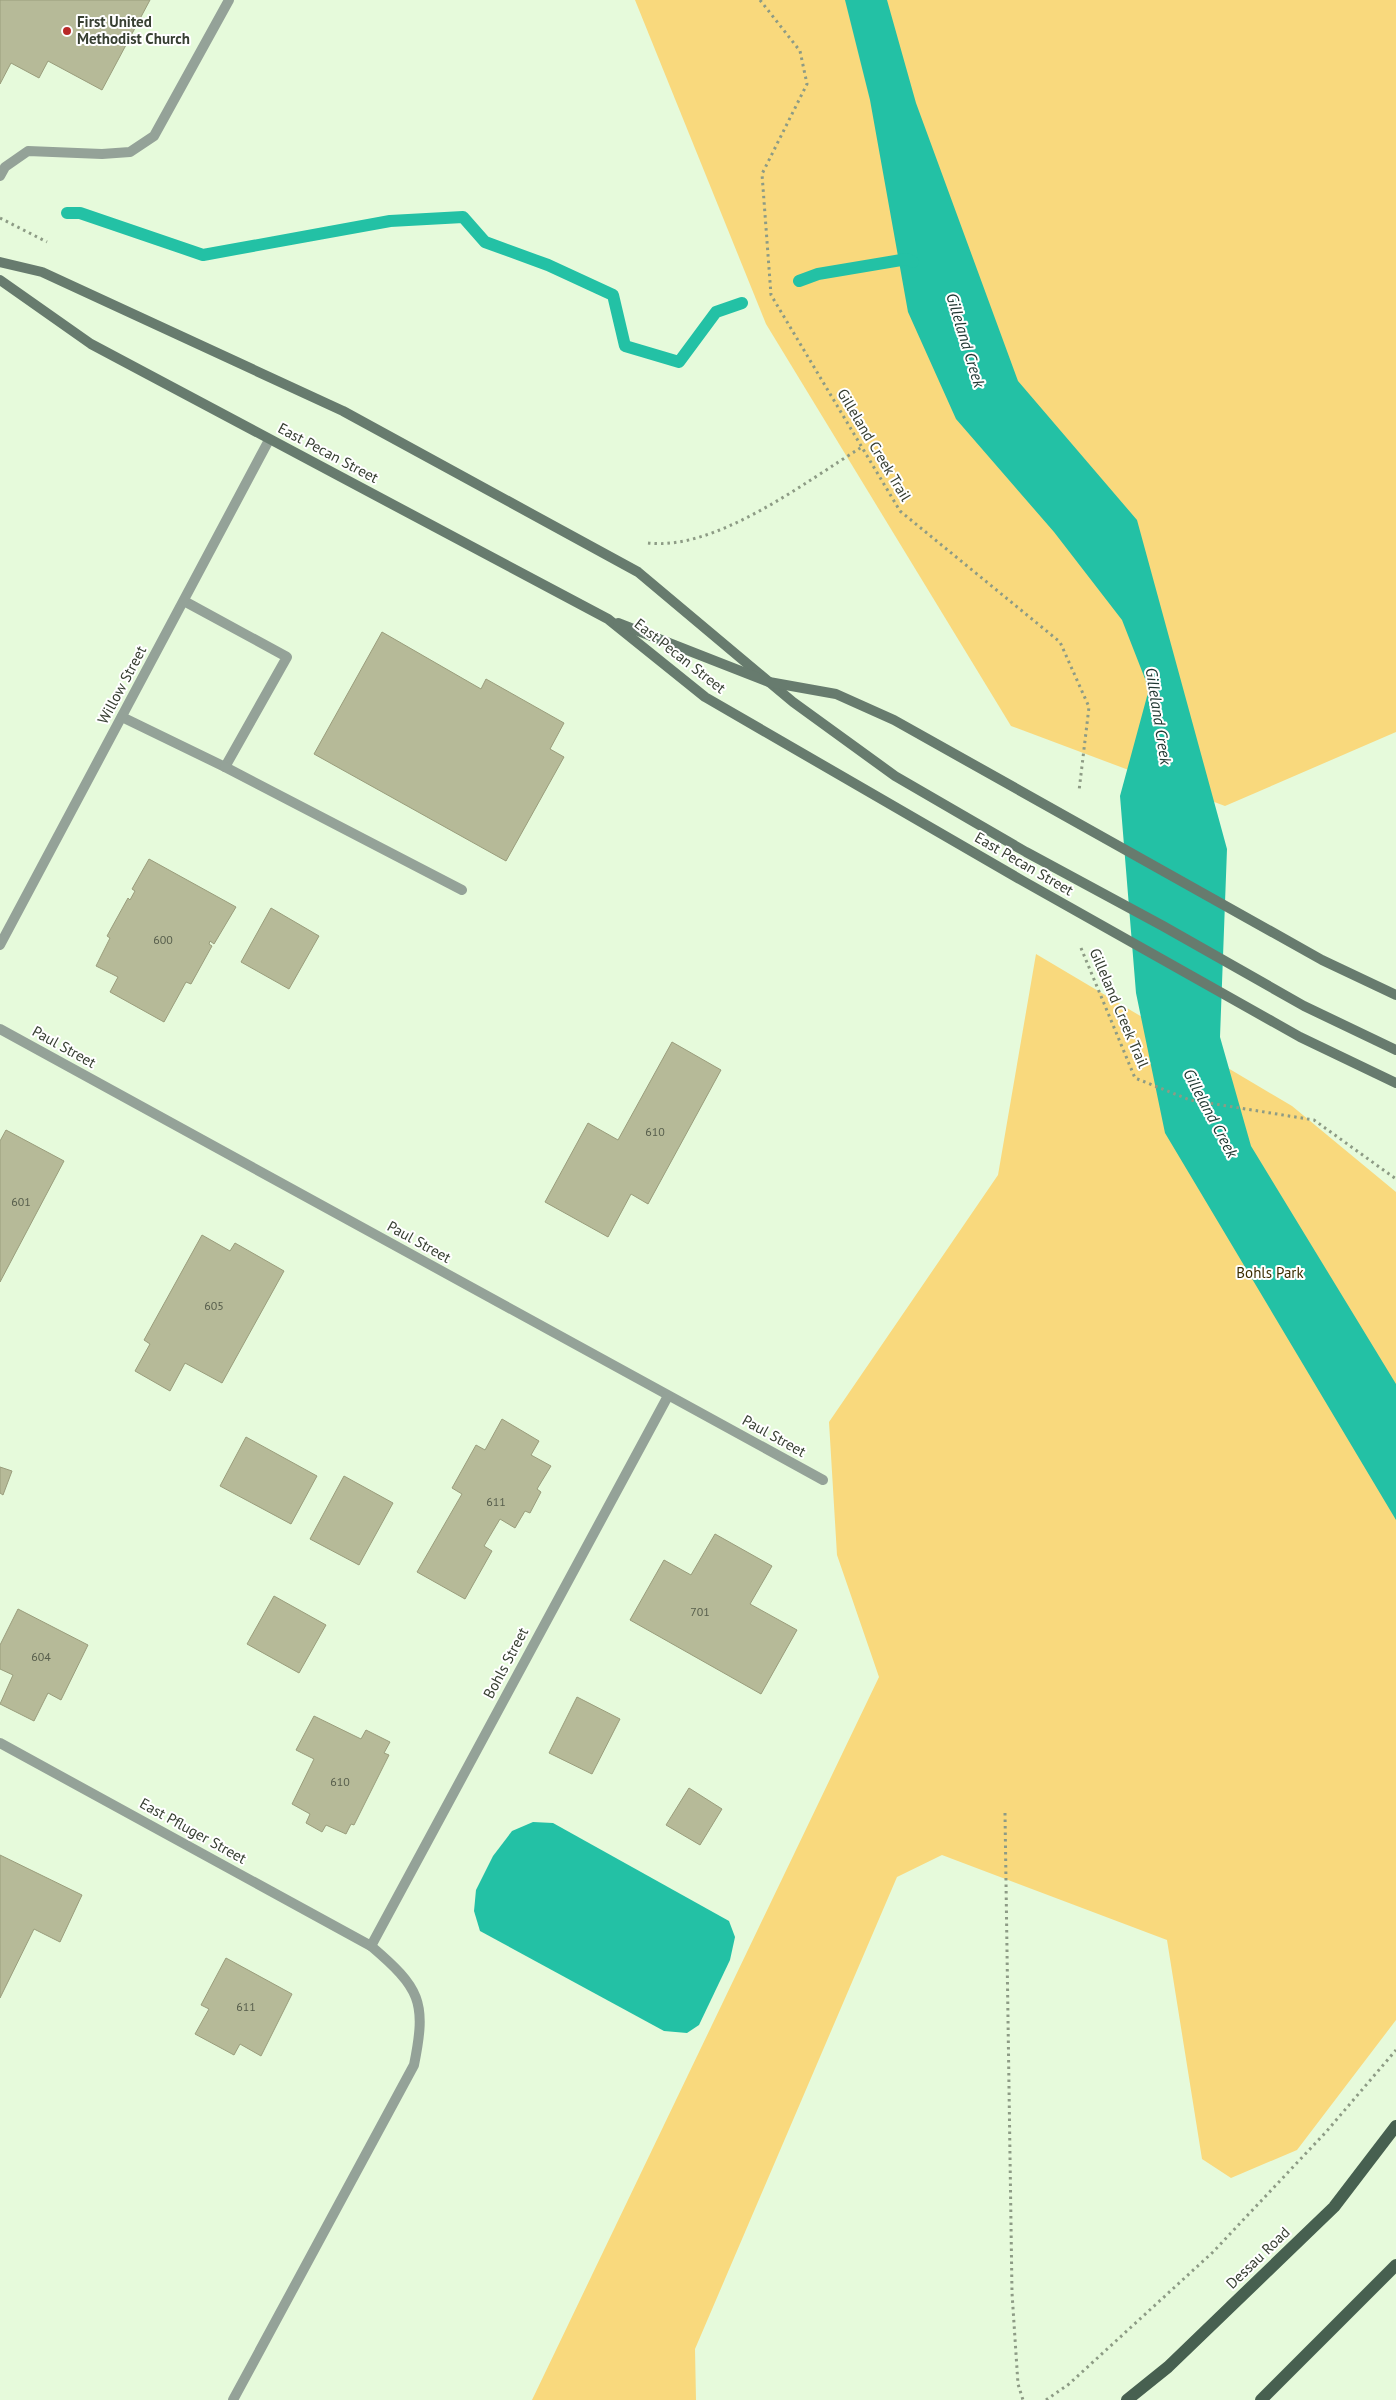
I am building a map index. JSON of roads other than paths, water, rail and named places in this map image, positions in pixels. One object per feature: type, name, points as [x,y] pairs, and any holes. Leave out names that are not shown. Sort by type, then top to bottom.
[{"type":"main road","name":"East Pecan Street","points":[[0,262],[42,272],[342,411],[638,572],[769,682],[895,776],[1026,852],[1164,926],[1304,1006],[1396,1050]]},
{"type":"main road","name":"East Pecan Street","points":[[0,280],[91,344],[608,619],[705,697],[1023,882],[1300,1037],[1396,1083]]},
{"type":"main road","points":[[608,619],[769,682],[836,694],[894,720],[1322,960],[1396,995]]},
{"type":"main road","name":"Dessau Road","points":[[1127,2400],[1168,2367],[1334,2207],[1396,2126]]},
{"type":"main road","points":[[1261,2400],[1396,2264]]},
{"type":"street","points":[[0,176],[5,166],[28,151],[102,154],[130,152],[154,136],[229,0]]},
{"type":"street","name":"Willow Street","points":[[0,945],[269,440]]},
{"type":"street","points":[[184,601],[287,657],[226,767]]},
{"type":"street","points":[[122,717],[226,767],[462,890]]},
{"type":"street","name":"Paul Street","points":[[0,1029],[823,1480]]},
{"type":"street","name":"Bohls Street","points":[[371,1946],[668,1396]]},
{"type":"street","name":"East Pfluger Street","points":[[0,1743],[371,1946],[401,1972],[419,2002],[421,2031],[414,2065],[234,2400]]},
{"type":"water","name":"Gilleland Creek","points":[[845,0],[887,0],[916,103],[1018,381],[1137,520],[1227,849],[1220,1037],[1251,1146],[1396,1384],[1396,1520],[1165,1133],[1136,993],[1120,796],[1149,689],[1122,620],[1054,532],[956,419],[908,312],[870,100]]},
{"type":"water","points":[[533,1822],[553,1823],[729,1921],[735,1937],[730,1960],[699,2025],[687,2033],[664,2031],[480,1931],[474,1911],[476,1890],[493,1856],[512,1831]]},
{"type":"waterway","points":[[67,213],[80,213],[203,255],[390,221],[463,217],[485,242],[548,265],[613,295],[625,346],[679,362],[716,312],[742,303]]},
{"type":"waterway","points":[[799,281],[818,274],[907,259],[913,262]]},
{"type":"place","name":"First United Methodist Church","points":[[67,31]]},
{"type":"park label","name":"Bohls Park","points":[[1270,1273]]}]
